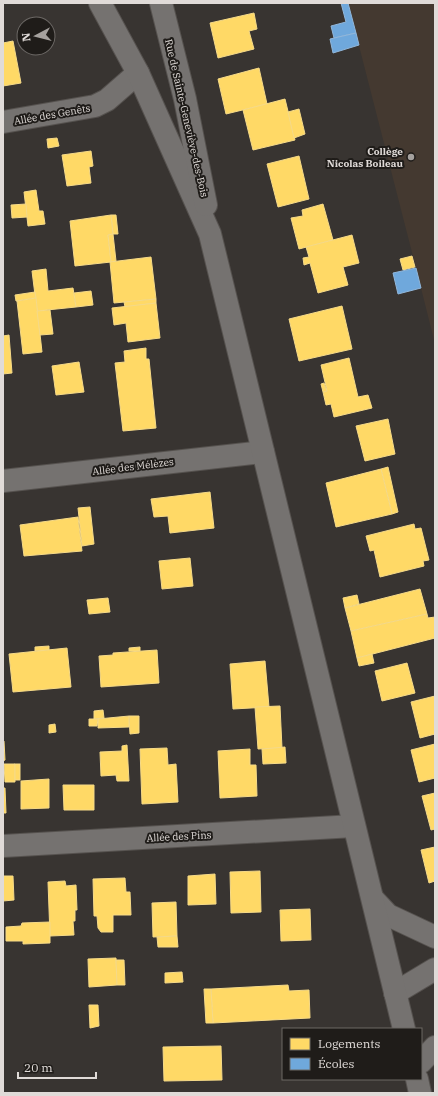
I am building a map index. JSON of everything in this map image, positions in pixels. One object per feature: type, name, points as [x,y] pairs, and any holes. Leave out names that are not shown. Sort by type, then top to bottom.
[{"type":"main road","points":[[100,3],[138,73],[210,234],[404,1028]]},
{"type":"main road","name":"Rue de Sainte-Geneviève-des-Bois","points":[[161,3],[185,99],[205,195],[210,234]]},
{"type":"main road","name":"Allée des Genêts","points":[[3,122],[95,106],[107,100],[138,73]]},
{"type":"main road","name":"Allée des Mélèzes","points":[[3,481],[263,452]]},
{"type":"main road","name":"Allée des Pins","points":[[3,846],[354,826]]},
{"type":"main road","points":[[373,899],[388,915],[435,937]]},
{"type":"main road","points":[[396,993],[435,969]]},
{"type":"main road","points":[[422,1061],[435,1047]]},
{"type":"main road","points":[[417,1080],[420,1093]]},
{"type":"shaded area","name":"Collège Nicolas Boileau","points":[[348,3],[435,3],[435,344],[416,268]]},
{"type":"building: Logements","points":[[254,13],[257,29],[249,31],[254,49],[218,58],[210,23]]},
{"type":"building: Logements","points":[[13,41],[21,83],[3,86],[3,43]]},
{"type":"building: Logements","points":[[259,68],[267,104],[226,114],[218,79]]},
{"type":"building: Logements","points":[[285,99],[295,140],[253,150],[243,110]]},
{"type":"building: Logements","points":[[299,109],[305,134],[294,138],[288,112]]},
{"type":"building: Logements","points":[[57,138],[59,146],[48,148],[47,139]]},
{"type":"building: Logements","points":[[91,151],[93,166],[89,167],[91,183],[67,186],[62,155]]},
{"type":"building: Logements","points":[[299,156],[309,199],[278,207],[267,164]]},
{"type":"building: Logements","points":[[36,190],[39,211],[43,211],[45,224],[28,226],[24,192]]},
{"type":"building: Logements","points":[[26,204],[27,217],[12,218],[11,205]]},
{"type":"building: Logements","points":[[323,204],[333,240],[299,249],[291,218],[303,216],[302,210]]},
{"type":"building: Logements","points":[[111,215],[116,215],[118,234],[113,234]]},
{"type":"building: Logements","points":[[111,215],[113,234],[108,235],[111,262],[75,266],[70,221]]},
{"type":"building: Logements","points":[[113,234],[116,261],[111,262],[108,235]]},
{"type":"building: Logements","points":[[352,235],[359,263],[343,267],[348,285],[318,293],[310,263],[304,265],[303,258],[309,257],[306,247]]},
{"type":"building: Logements","points":[[412,256],[415,267],[403,270],[400,259]]},
{"type":"building: Logements","points":[[151,257],[156,299],[114,303],[110,262]]},
{"type":"building: Logements","points":[[46,269],[48,291],[73,288],[76,307],[37,311],[32,271]]},
{"type":"building: Logements","points":[[91,291],[93,305],[76,307],[74,293]]},
{"type":"building: Logements","points":[[35,292],[36,298],[16,301],[15,295]]},
{"type":"building: Logements","points":[[36,298],[42,352],[23,354],[17,301]]},
{"type":"building: Logements","points":[[156,299],[156,303],[125,307],[124,302]]},
{"type":"building: Logements","points":[[156,303],[160,338],[128,342],[126,323],[114,325],[112,308]]},
{"type":"building: Logements","points":[[342,306],[352,349],[299,361],[289,319]]},
{"type":"building: Logements","points":[[50,310],[53,334],[40,335],[37,311]]},
{"type":"building: Logements","points":[[9,335],[12,373],[3,374],[3,336]]},
{"type":"building: Logements","points":[[146,348],[146,359],[149,359],[156,428],[123,431],[115,363],[125,362],[124,351]]},
{"type":"building: Logements","points":[[349,358],[358,397],[368,395],[372,408],[334,417],[331,404],[326,405],[323,392],[327,391],[321,365]]},
{"type":"building: Logements","points":[[79,362],[84,392],[56,395],[52,366]]},
{"type":"building: Logements","points":[[324,383],[327,391],[323,392],[321,384]]},
{"type":"building: Logements","points":[[388,419],[395,454],[365,461],[356,426]]},
{"type":"building: Logements","points":[[388,467],[398,512],[392,514],[381,469]]},
{"type":"building: Logements","points":[[381,469],[392,514],[336,527],[326,483]]},
{"type":"building: Logements","points":[[210,492],[214,528],[170,533],[168,516],[154,517],[151,499]]},
{"type":"building: Logements","points":[[90,507],[94,544],[82,546],[78,508]]},
{"type":"building: Logements","points":[[78,517],[82,551],[24,556],[20,525]]},
{"type":"building: Logements","points":[[414,524],[415,529],[421,528],[429,560],[423,561],[424,566],[380,577],[374,550],[370,551],[366,536]]},
{"type":"building: Logements","points":[[190,558],[193,586],[162,589],[159,561]]},
{"type":"building: Logements","points":[[420,589],[427,614],[351,631],[345,608]]},
{"type":"building: Logements","points":[[357,595],[359,604],[345,608],[343,598]]},
{"type":"building: Logements","points":[[108,598],[110,612],[89,614],[87,600]]},
{"type":"building: Logements","points":[[427,614],[428,618],[435,617],[435,638],[357,658],[351,631]]},
{"type":"building: Logements","points":[[49,646],[49,650],[35,651],[35,647]]},
{"type":"building: Logements","points":[[140,647],[140,651],[129,651],[129,648]]},
{"type":"building: Logements","points":[[67,648],[71,687],[13,692],[9,654]]},
{"type":"building: Logements","points":[[157,650],[159,683],[101,687],[99,656],[113,655],[113,653]]},
{"type":"building: Logements","points":[[372,654],[374,663],[359,666],[357,658]]},
{"type":"building: Logements","points":[[265,661],[269,707],[233,709],[230,664]]},
{"type":"building: Logements","points":[[407,663],[415,693],[382,701],[375,671]]},
{"type":"building: Logements","points":[[435,696],[435,734],[420,738],[411,702]]},
{"type":"building: Logements","points":[[280,706],[282,748],[258,749],[255,707]]},
{"type":"building: Logements","points":[[103,710],[104,718],[94,719],[94,711]]},
{"type":"building: Logements","points":[[129,716],[139,716],[139,733],[130,734]]},
{"type":"building: Logements","points":[[129,716],[129,727],[98,728],[98,719]]},
{"type":"building: Logements","points":[[89,719],[98,719],[97,726],[89,726]]},
{"type":"building: Logements","points":[[55,724],[56,732],[49,733],[49,725]]},
{"type":"building: Logements","points":[[4,741],[5,760],[3,761],[3,742]]},
{"type":"building: Logements","points":[[435,744],[435,778],[419,782],[411,750]]},
{"type":"building: Logements","points":[[127,745],[129,781],[117,781],[116,775],[101,776],[100,752],[122,751],[122,746]]},
{"type":"building: Logements","points":[[285,747],[286,763],[263,764],[262,749]]},
{"type":"building: Logements","points":[[167,748],[168,765],[176,764],[178,802],[142,804],[140,749]]},
{"type":"building: Logements","points":[[250,749],[250,765],[256,765],[257,796],[220,798],[218,751]]},
{"type":"building: Logements","points":[[4,764],[15,764],[15,782],[5,782]]},
{"type":"building: Logements","points":[[15,764],[20,764],[20,780],[15,780]]},
{"type":"building: Logements","points":[[49,779],[49,808],[21,809],[21,781]]},
{"type":"building: Logements","points":[[63,785],[94,785],[94,810],[64,810]]},
{"type":"building: Logements","points":[[3,788],[5,788],[6,813],[3,813]]},
{"type":"building: Logements","points":[[435,793],[435,829],[431,830],[422,796]]},
{"type":"building: Logements","points":[[435,847],[435,881],[429,883],[421,850]]},
{"type":"building: Logements","points":[[260,871],[261,912],[231,913],[230,872]]},
{"type":"building: Logements","points":[[215,874],[216,904],[188,905],[188,876]]},
{"type":"building: Logements","points":[[3,876],[13,876],[14,900],[3,901]]},
{"type":"building: Logements","points":[[125,878],[126,892],[130,892],[131,915],[113,915],[113,932],[101,932],[98,928],[97,916],[94,916],[93,879]]},
{"type":"building: Logements","points":[[65,881],[66,886],[76,885],[77,910],[75,910],[75,921],[73,921],[74,935],[50,936],[48,882]]},
{"type":"building: Logements","points":[[176,902],[177,936],[153,937],[152,903]]},
{"type":"building: Logements","points":[[310,909],[311,940],[281,941],[280,910]]},
{"type":"building: Logements","points":[[50,922],[50,943],[23,944],[23,941],[6,941],[6,927],[21,926],[22,923]]},
{"type":"building: Logements","points":[[177,936],[178,947],[158,947],[157,937]]},
{"type":"building: Logements","points":[[116,958],[117,985],[89,987],[88,959]]},
{"type":"building: Logements","points":[[116,960],[124,960],[125,985],[117,985]]},
{"type":"building: Logements","points":[[182,972],[183,982],[165,983],[165,973]]},
{"type":"building: Logements","points":[[288,985],[289,991],[309,990],[310,1018],[213,1023],[211,989]]},
{"type":"building: Logements","points":[[204,989],[211,989],[213,1023],[206,1023]]},
{"type":"building: Logements","points":[[89,1005],[98,1005],[99,1026],[90,1028]]},
{"type":"building: Logements","points":[[221,1046],[222,1080],[164,1081],[163,1047]]},
{"type":"building: Écoles","points":[[341,3],[348,3],[356,33],[334,38],[331,26],[346,22]]},
{"type":"building: Écoles","points":[[356,33],[359,45],[333,53],[330,39]]},
{"type":"building: Écoles","points":[[416,268],[421,288],[398,294],[393,273]]},
{"type":"place","name":"Collège Nicolas Boileau","points":[[411,157]]}]
